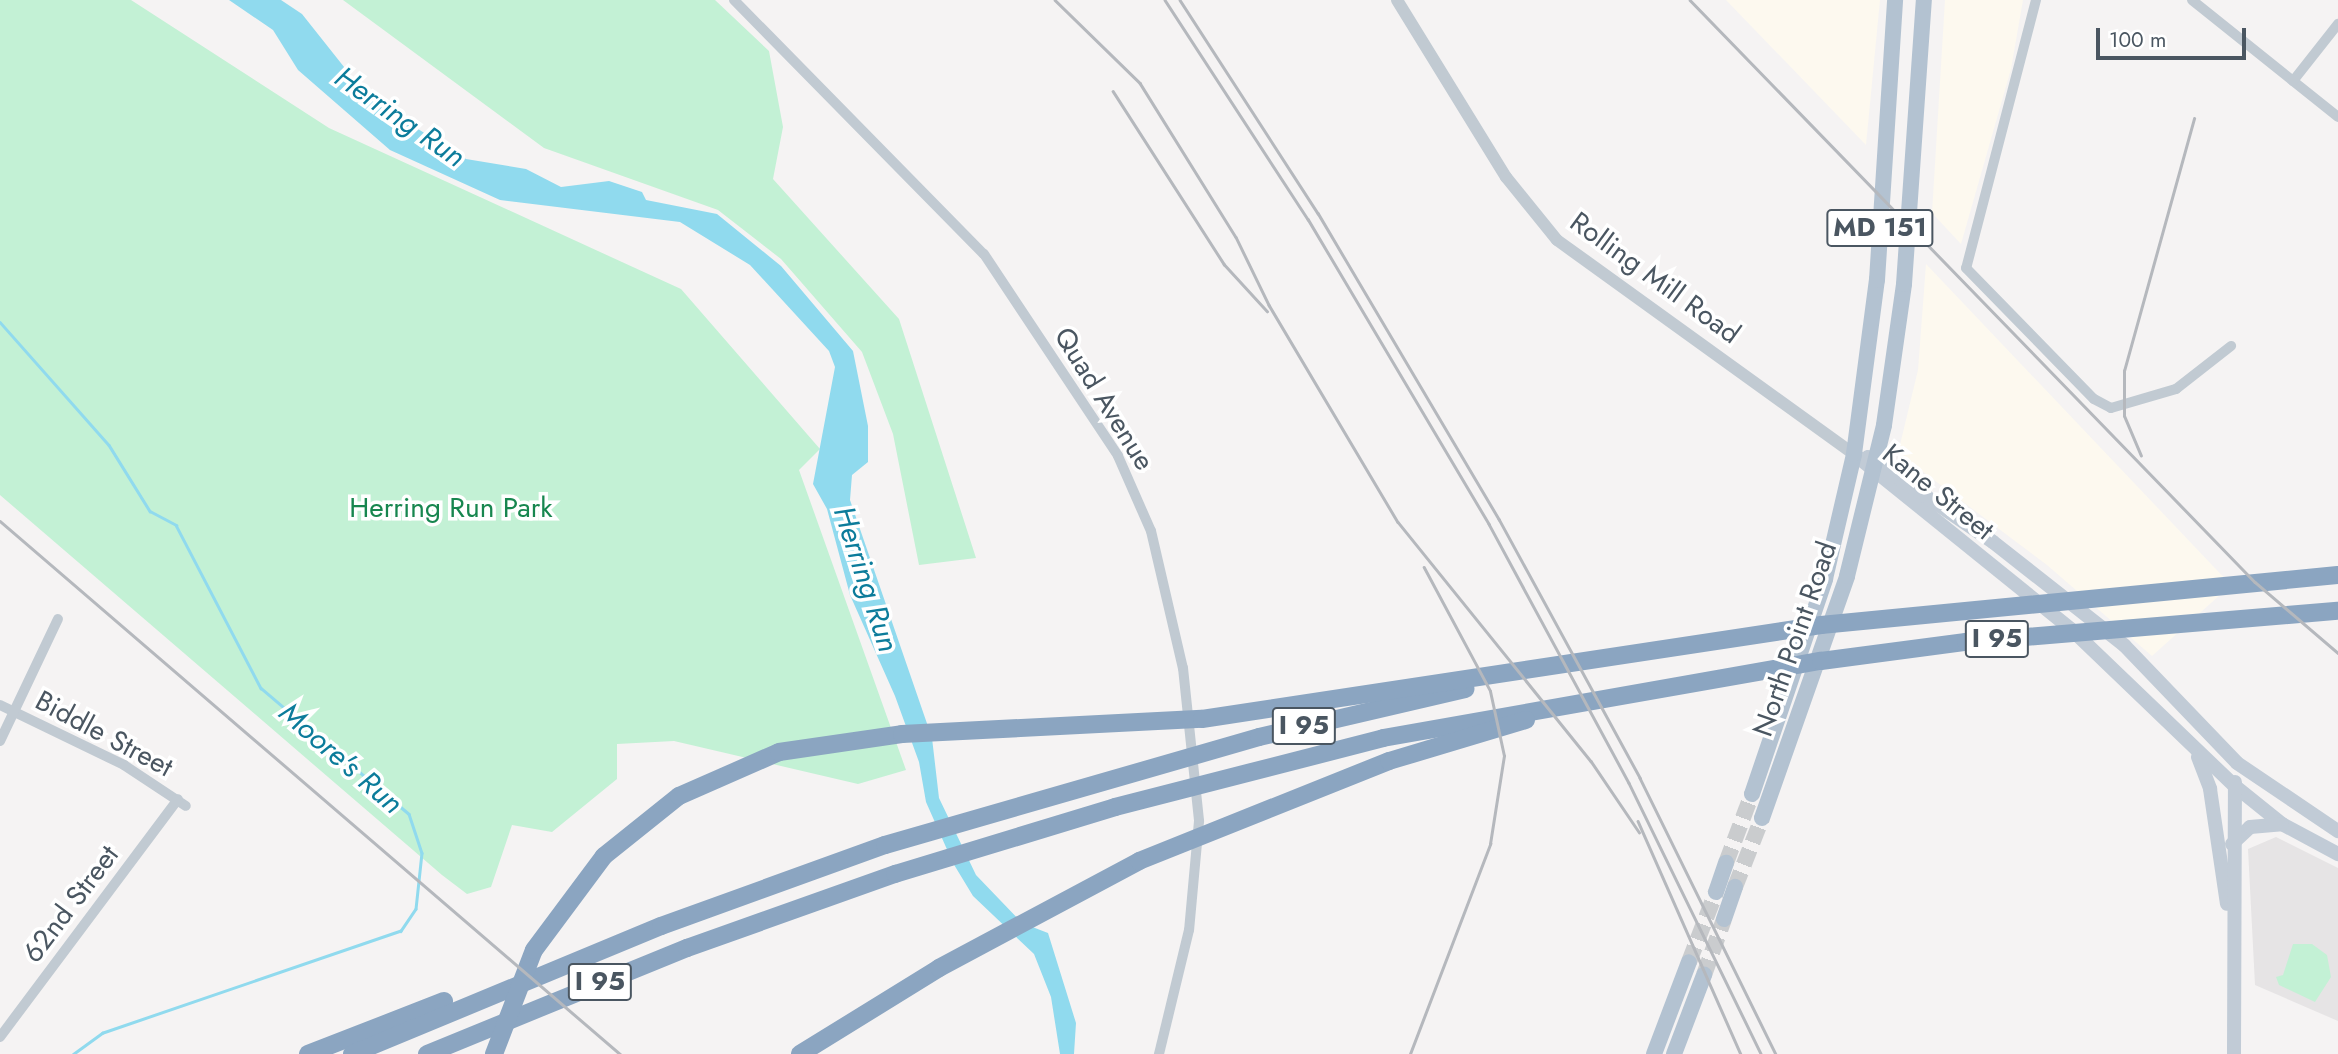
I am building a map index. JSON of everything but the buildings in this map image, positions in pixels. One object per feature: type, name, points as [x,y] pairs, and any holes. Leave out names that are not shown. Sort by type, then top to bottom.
[{"type":"highway","name":"I 95","points":[[485,991],[555,968],[661,926],[886,845],[1285,731],[1729,639],[1960,608],[2330,576]]},
{"type":"highway","name":"I 95","points":[[427,1054],[514,1016],[687,948],[895,874],[1268,766],[1455,723],[1658,686],[1966,642],[2338,611]]},
{"type":"highway","points":[[494,1054],[534,950],[604,856],[649,816],[712,778],[779,752],[846,739],[1215,717],[1729,639]]},
{"type":"highway","points":[[800,1054],[939,968],[1139,861],[1259,810],[1470,735],[1658,686]]},
{"type":"highway","points":[[308,1054],[485,991]]},
{"type":"highway","points":[[352,1054],[485,991]]},
{"type":"main road","name":"MD 151","points":[[1854,454],[1877,280],[1895,0]]},
{"type":"main road","name":"MD 151","points":[[1875,467],[1904,284],[1924,0]]},
{"type":"main road","name":"Kane Street","points":[[1854,454],[2124,645],[2231,757],[2259,780],[2338,831]]},
{"type":"main road","name":"North Point Road","points":[[1752,794],[1814,612],[1854,454]]},
{"type":"main road","name":"Kane Street","points":[[1875,467],[2072,630],[2236,787],[2282,824],[2338,854]]},
{"type":"main road","name":"North Point Road","points":[[1762,818],[1832,618],[1875,467]]},
{"type":"main road","points":[[1814,612],[1832,618]]},
{"type":"main road","points":[[2190,744],[2207,774],[2233,934]]},
{"type":"main road","points":[[2231,757],[2236,787],[2232,844],[2234,1054]]},
{"type":"main road","points":[[2215,824],[2218,800],[2236,787],[2259,780]]},
{"type":"main road","points":[[2232,844],[2250,827],[2282,824]]},
{"type":"main road","points":[[1716,892],[1726,863]]},
{"type":"main road","points":[[1724,919],[1735,887]]},
{"type":"main road","points":[[1654,1054],[1689,962]]},
{"type":"main road","points":[[1674,1054],[1704,975]]},
{"type":"street","name":"Quad Avenue","points":[[734,0],[984,254],[1118,456],[1151,531],[1183,668],[1199,821],[1189,930],[1159,1054]]},
{"type":"street","name":"Rolling Mill Road","points":[[1397,0],[1500,168],[1557,240],[1854,454]]},
{"type":"street","points":[[2036,0],[1966,268],[2094,399],[2111,408],[2176,389],[2231,346]]},
{"type":"street","points":[[2192,0],[2338,117]]},
{"type":"street","points":[[2293,81],[2338,24]]},
{"type":"street","points":[[0,741],[58,619]]},
{"type":"street","name":"Biddle Street","points":[[0,705],[182,802]]},
{"type":"street","name":"62nd Street","points":[[0,1037],[182,802]]},
{"type":"shaded area","points":[[1726,0],[1880,0],[1866,145]]},
{"type":"shaded area","points":[[1945,0],[2023,0],[2011,69],[1961,244],[1932,213]]},
{"type":"shaded area","points":[[1926,264],[2231,585],[2152,656],[2047,565],[1898,453],[1918,370]]},
{"type":"shaded area","points":[[2276,837],[2338,868],[2338,1021],[2255,985],[2248,849]]},
{"type":"green space","name":"Herring Run Park","points":[[0,0],[131,0],[329,128],[681,289],[820,449],[799,470],[906,770],[858,784],[674,741],[617,744],[617,779],[552,832],[512,825],[491,887],[467,894],[442,875],[0,495]]},
{"type":"green space","points":[[343,0],[715,0],[769,51],[783,127],[773,179],[899,319],[976,558],[919,565],[893,434],[862,352],[781,259],[718,210],[544,148]]},
{"type":"green space","points":[[2293,944],[2312,944],[2327,955],[2331,977],[2315,1002],[2279,985],[2276,977],[2283,975]]},
{"type":"water","name":"Herring Run","points":[[229,0],[281,0],[302,14],[352,77],[394,114],[466,159],[526,169],[561,187],[609,181],[642,192],[646,200],[717,214],[781,266],[853,351],[868,426],[868,462],[852,475],[850,500],[932,738],[939,798],[976,875],[1022,923],[1048,933],[1076,1023],[1074,1054],[1060,1054],[1051,997],[1034,954],[973,896],[953,863],[926,802],[919,762],[895,696],[850,595],[827,509],[813,484],[835,367],[829,351],[750,265],[680,222],[500,200],[390,150],[298,70],[273,30]]},
{"type":"waterway","name":"Moore's Run","points":[[0,322],[109,445],[150,511],[176,525],[261,688],[409,814],[422,853],[416,909],[401,931],[103,1033],[74,1054]]},
{"type":"tunnel","points":[[1726,863],[1752,794]]},
{"type":"tunnel","points":[[1735,887],[1762,818]]},
{"type":"tunnel","points":[[1689,962],[1716,892]]},
{"type":"tunnel","points":[[1704,975],[1724,919]]},
{"type":"railway","points":[[1055,0],[1140,83],[1236,237],[1269,305],[1398,522],[1591,761],[1639,832]]},
{"type":"railway","points":[[1165,0],[1308,219],[1489,524],[1629,783],[1761,1054]]},
{"type":"railway","points":[[1180,0],[1318,213],[1499,519],[1640,778],[1776,1054]]},
{"type":"railway","points":[[1690,0],[2255,582],[2338,653]]},
{"type":"railway","points":[[1113,91],[1224,264],[1267,311]]},
{"type":"railway","points":[[2141,456],[2124,416],[2124,371],[2194,119]]},
{"type":"railway","points":[[0,521],[620,1054]]},
{"type":"railway","points":[[1410,1054],[1490,844],[1504,756],[1490,691],[1424,568]]},
{"type":"railway","points":[[1638,821],[1741,1054]]}]
